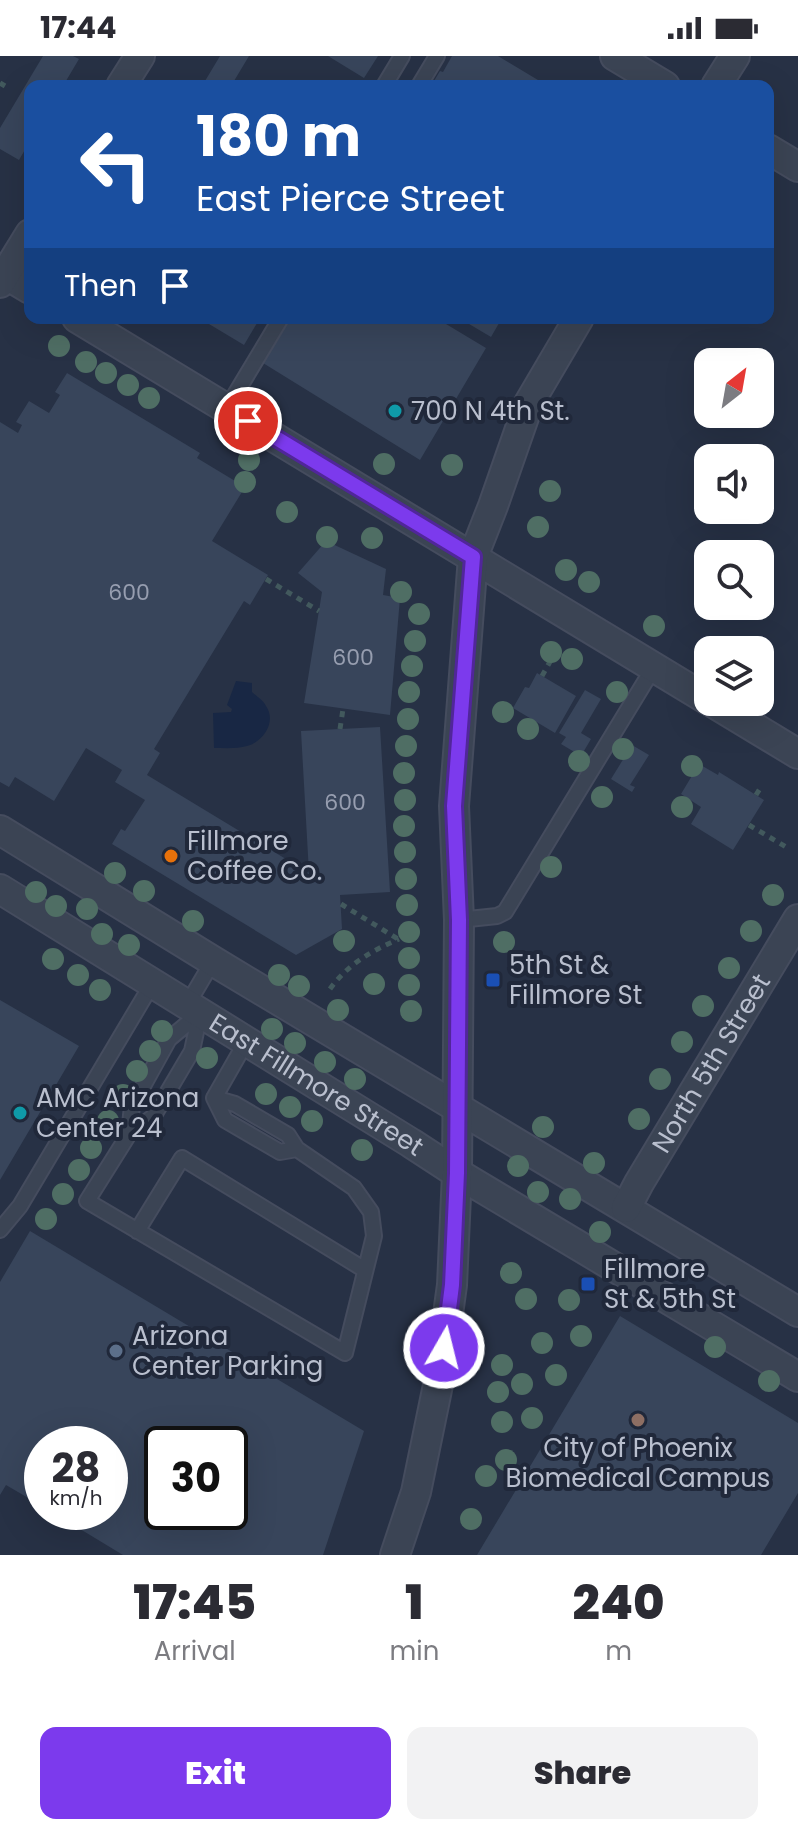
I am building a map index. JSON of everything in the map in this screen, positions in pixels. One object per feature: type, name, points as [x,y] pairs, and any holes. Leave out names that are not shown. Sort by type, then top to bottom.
[{"type":"street","points":[[125,80],[140,56]]},
{"type":"street","points":[[615,56],[655,80]]},
{"type":"street","points":[[720,80],[735,56]]},
{"type":"street","points":[[774,153],[798,167]]},
{"type":"street","points":[[24,244],[3,279],[24,287]]},
{"type":"street","points":[[87,324],[694,691]]},
{"type":"street","points":[[395,1555],[416,1492],[439,1380],[452,1285],[457,1173],[459,920],[454,806],[473,557],[529,403],[575,324]]},
{"type":"street","points":[[735,716],[798,754]]},
{"type":"street","name":"East Fillmore Street","points":[[0,830],[798,1312]]},
{"type":"street","name":"East Fillmore Street","points":[[0,889],[457,1173],[798,1377]]},
{"type":"street","name":"North 5th Street","points":[[626,1208],[798,919]]},
{"type":"lane","points":[[388,80],[402,56]]},
{"type":"lane","points":[[423,80],[437,56]]},
{"type":"lane","points":[[227,408],[277,324]]},
{"type":"lane","points":[[459,920],[497,916],[505,912],[654,667]]},
{"type":"lane","points":[[129,1134],[132,1106],[169,1039],[194,1009],[213,961]]},
{"type":"lane","points":[[0,1230],[20,1206],[152,984]]},
{"type":"lane","points":[[194,1009],[192,1051],[153,1117],[129,1134],[87,1201],[345,1353],[374,1236],[373,1218],[369,1207],[354,1188],[297,1149],[280,1152],[225,1120],[214,1098],[246,1042]]},
{"type":"lane","points":[[137,1231],[182,1158],[365,1270]]},
{"type":"path","points":[[266,579],[319,611]]},
{"type":"path","points":[[542,676],[551,660]]},
{"type":"path","points":[[340,729],[343,709]]},
{"type":"path","points":[[756,795],[761,787]]},
{"type":"path","points":[[749,825],[786,847]]},
{"type":"path","points":[[330,989],[349,967],[379,947],[399,939],[341,904]]},
{"type":"water","points":[[236,681],[252,683],[252,692],[269,712],[269,725],[263,736],[253,744],[239,748],[214,748],[213,713],[231,712],[227,705]]},
{"type":"building","points":[[43,56],[73,56],[79,59],[67,80],[29,80]]},
{"type":"building","points":[[220,56],[249,56],[235,80],[206,80]]},
{"type":"building","points":[[328,56],[378,56],[364,78]]},
{"type":"building","points":[[452,56],[498,56],[538,80],[435,80],[440,71],[443,72]]},
{"type":"building","points":[[24,88],[24,151],[19,160],[0,149],[0,128]]},
{"type":"building","points":[[209,324],[256,324],[244,345]]},
{"type":"building","name":"700 N 4th St.","points":[[286,324],[446,324],[486,348],[420,460],[263,363]]},
{"type":"building","points":[[469,324],[499,324],[491,337]]},
{"type":"building","points":[[67,373],[200,453],[197,458],[245,487],[212,541],[268,575],[250,605],[244,601],[154,749],[160,753],[147,775],[309,873],[301,731],[380,727],[390,892],[340,895],[342,929],[296,955],[112,844],[121,829],[125,831],[145,800],[115,782],[122,770],[86,748],[54,801],[15,777],[9,787],[0,782],[0,422],[18,433],[22,425],[16,422],[29,401],[49,413],[60,395],[55,392]]},
{"type":"building","points":[[326,541],[386,569],[383,595],[400,598],[390,715],[304,703],[322,592],[298,573]]},
{"type":"building","points":[[537,673],[576,696],[555,733],[513,708]]},
{"type":"building","points":[[585,690],[601,699],[581,733],[591,739],[581,756],[561,744],[566,737],[559,733]]},
{"type":"building","points":[[632,745],[649,755],[630,785],[635,787],[632,792],[611,779]]},
{"type":"building","points":[[699,764],[718,775],[719,772],[764,800],[733,850],[691,824],[701,807],[681,794]]},
{"type":"building","name":"AMC Arizona Center 24","points":[[0,1000],[79,1046],[0,1180]]},
{"type":"building","name":"Arizona Center Parking","points":[[30,1231],[364,1431],[323,1555],[123,1555],[82,1530],[128,1530],[128,1426],[24,1426],[24,1496],[6,1485],[0,1495],[0,1282]]},
{"type":"building","name":"City of Phoenix Biomedical Campus","points":[[620,1316],[798,1423],[798,1493],[761,1555],[477,1555]]},
{"type":"place","name":"700 N 4th St.","points":[[395,411]]},
{"type":"place","name":"Fillmore Coffee Co.","points":[[171,856]]},
{"type":"place","name":"5th St & Fillmore St","points":[[493,980]]},
{"type":"place","name":"AMC Arizona Center 24","points":[[20,1113]]},
{"type":"place","name":"Fillmore St & 5th St","points":[[588,1284]]},
{"type":"place","name":"Arizona Center Parking","points":[[116,1351]]},
{"type":"place","name":"City of Phoenix Biomedical Campus","points":[[638,1420]]},
{"type":"route","points":[[248,421],[473,557],[454,806],[459,920],[457,1173],[452,1285],[444,1348]]}]
